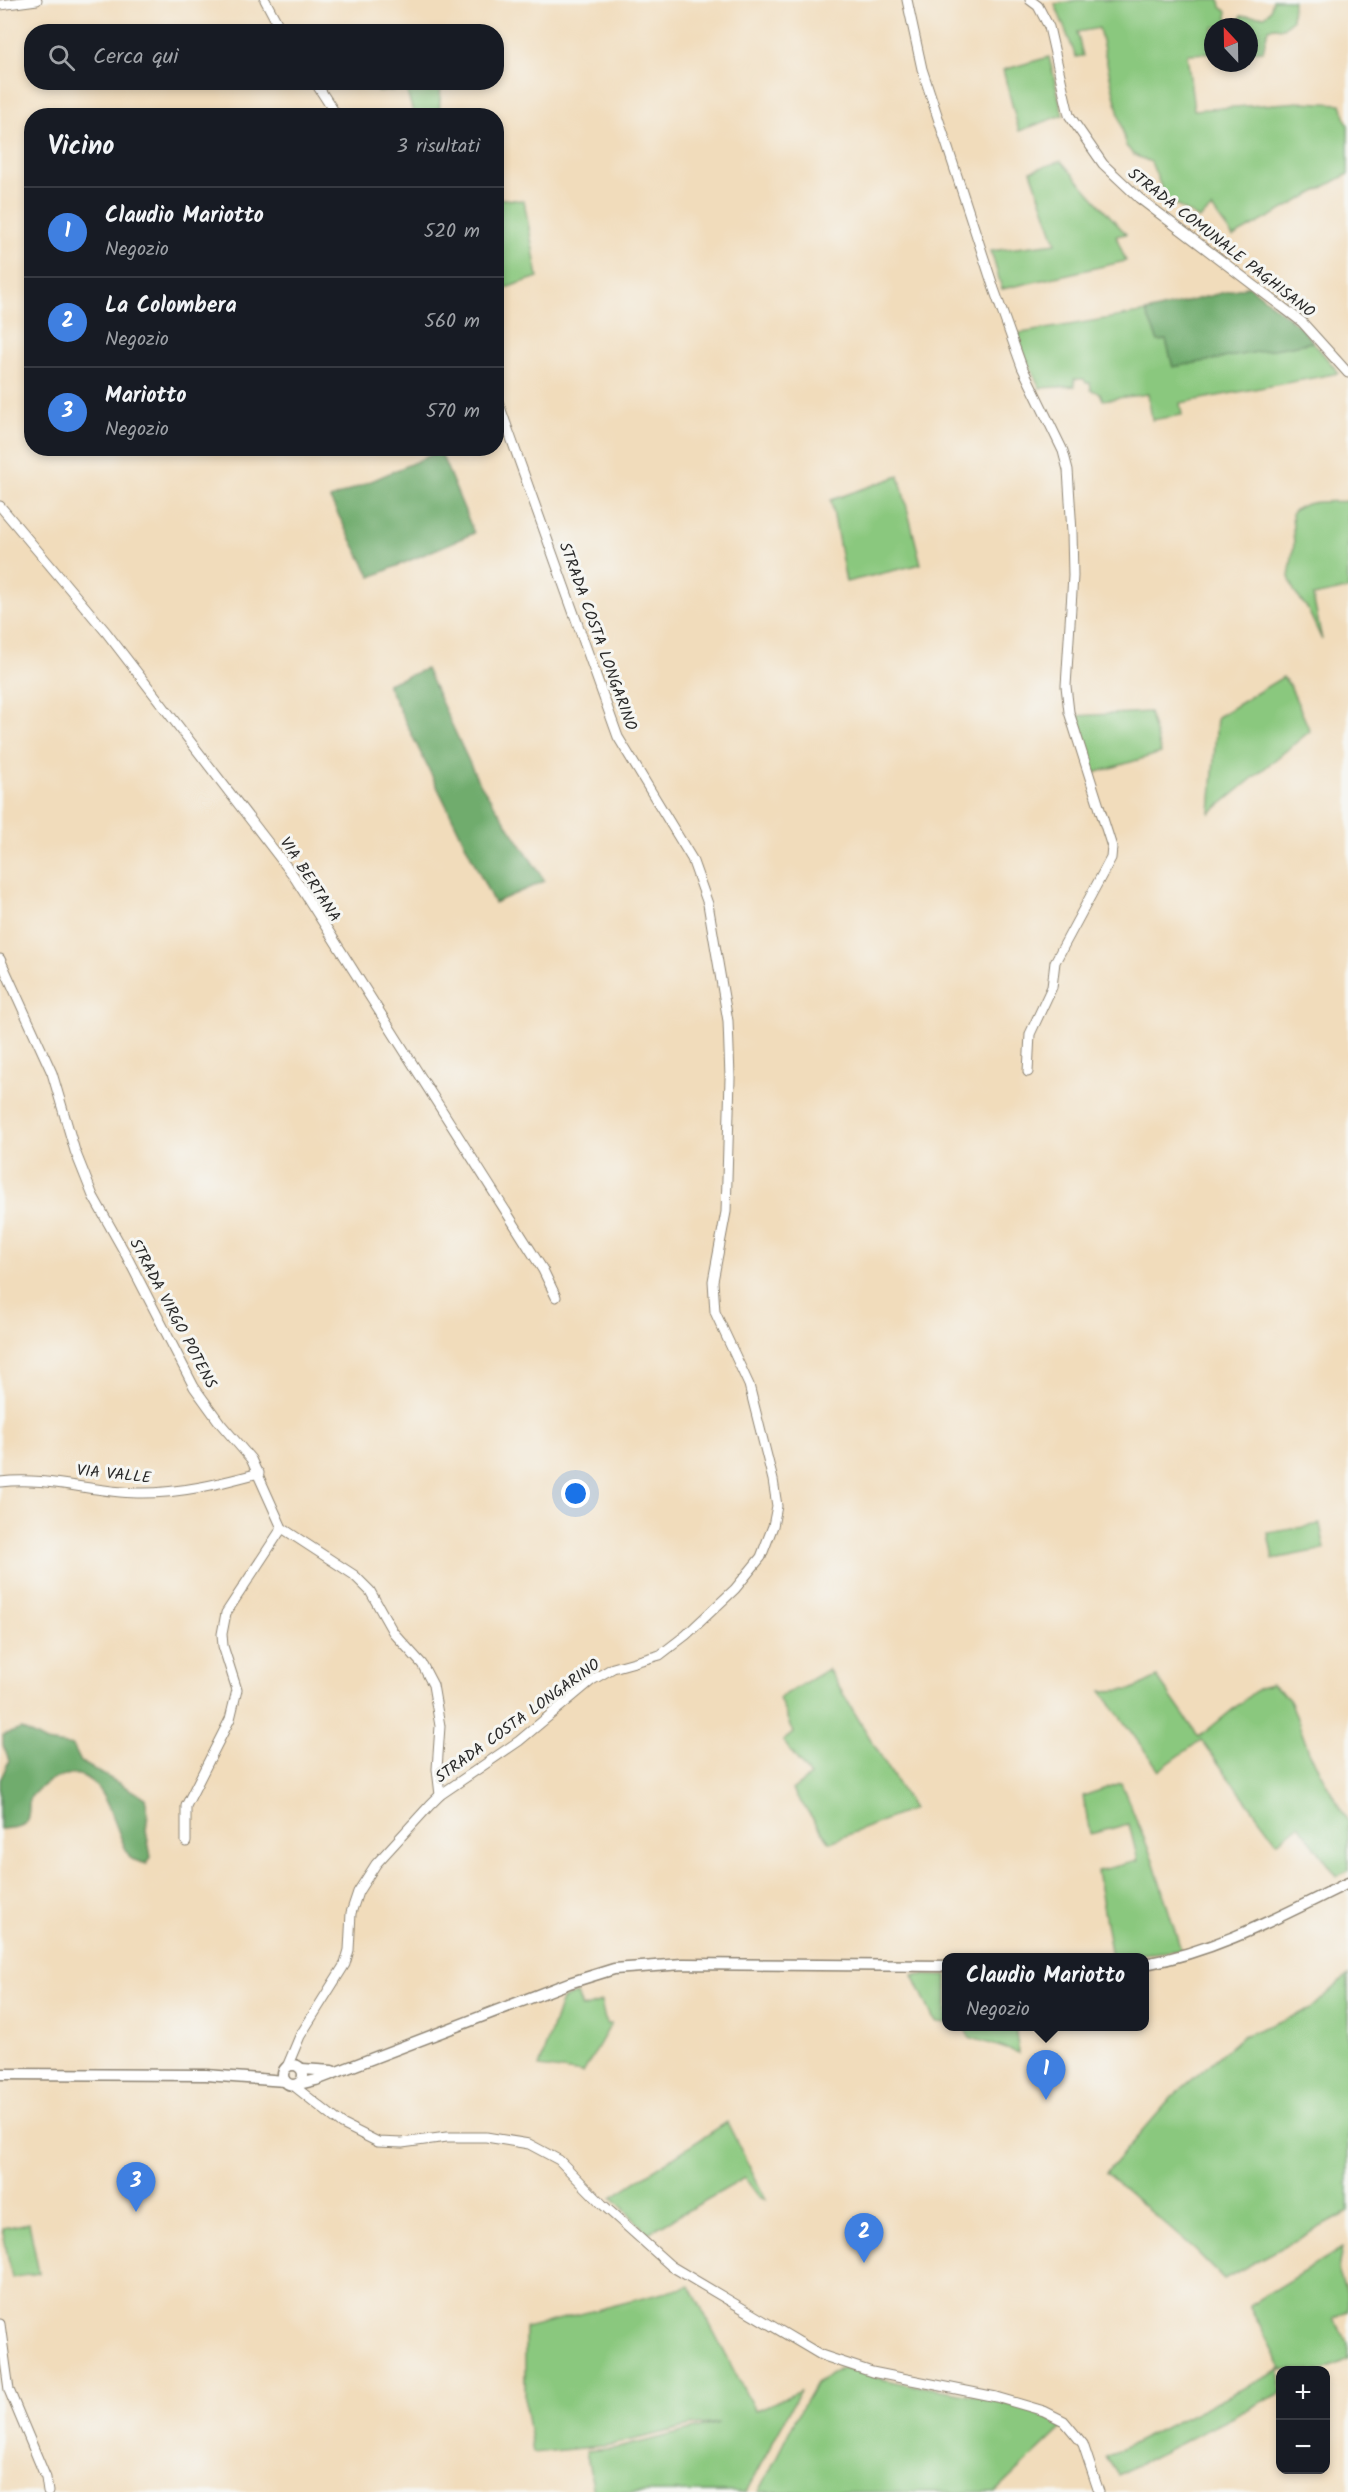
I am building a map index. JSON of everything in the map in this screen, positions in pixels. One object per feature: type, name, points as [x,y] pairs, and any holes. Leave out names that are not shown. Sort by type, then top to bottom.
[{"type":"street","points":[[0,5],[37,0]]},
{"type":"street","points":[[265,0],[278,24]]},
{"type":"street","points":[[907,0],[922,69],[994,289],[1022,367],[1064,451],[1068,470],[1073,576],[1066,686],[1069,712],[1112,847],[1111,858],[1055,962],[1052,987],[1030,1034],[1028,1072]]},
{"type":"street","name":"STRADA COMUNALE PAGHISANO","points":[[1030,0],[1038,6],[1049,27],[1069,115],[1103,164],[1139,198],[1302,322],[1348,373]]},
{"type":"street","points":[[320,90],[332,108]]},
{"type":"street","name":"STRADA COSTA LONGARINO","points":[[286,2068],[295,2048],[345,1964],[349,1950],[351,1913],[358,1892],[376,1864],[440,1795],[519,1741],[592,1680],[613,1668],[660,1654],[686,1635],[735,1589],[761,1557],[773,1526],[777,1506],[773,1480],[749,1385],[715,1312],[713,1300],[713,1281],[726,1212],[730,1078],[728,1021],[708,904],[692,860],[618,737],[504,418]]},
{"type":"street","name":"VIA BERTANA","points":[[0,506],[106,632],[293,875],[543,1270],[556,1297]]},
{"type":"street","name":"STRADA VIRGO POTENS","points":[[0,959],[52,1073],[75,1151],[93,1197],[121,1245],[194,1387],[220,1423],[252,1459],[282,1528]]},
{"type":"street","name":"VIA VALLE","points":[[0,1482],[42,1480],[135,1494],[183,1492],[259,1473]]},
{"type":"street","points":[[186,1842],[186,1806],[230,1719],[237,1690],[223,1646],[222,1634],[226,1613],[282,1528],[354,1575],[370,1591],[393,1632],[422,1664],[433,1685],[438,1708],[440,1747],[437,1769],[440,1795]]},
{"type":"street","points":[[1149,1963],[1173,1959],[1216,1945],[1348,1883]]},
{"type":"street","points":[[0,2074],[258,2078],[293,2084],[342,2070],[569,1983],[614,1969],[674,1964],[942,1966]]},
{"type":"street","points":[[293,2084],[303,2080],[295,2048]]},
{"type":"street","points":[[258,2078],[296,2065],[302,2069],[342,2070]]},
{"type":"street","points":[[286,2068],[293,2084],[342,2124],[378,2142],[402,2143],[447,2137],[486,2137],[529,2144],[559,2160],[602,2204],[671,2266],[821,2355],[872,2372],[996,2397],[1044,2411],[1064,2421],[1083,2444],[1099,2492]]},
{"type":"street","points":[[0,2324],[9,2390],[46,2478],[48,2492]]},
{"type":"green space","points":[[1077,0],[1220,0],[1221,7],[1227,12],[1227,18],[1204,18],[1204,53],[1187,54],[1194,110],[1301,102],[1341,104],[1348,126],[1348,174],[1233,237],[1212,208],[1199,219],[1166,199],[1151,162],[1134,155],[1126,146],[1099,28],[1077,32],[1083,56],[1076,57],[1055,4]]},
{"type":"green space","points":[[1273,0],[1293,0],[1292,20],[1283,28],[1268,29],[1263,51],[1258,51],[1258,18],[1241,18],[1241,16],[1264,16],[1270,11]]},
{"type":"green space","points":[[1049,57],[1063,115],[1019,131],[1003,70]]},
{"type":"green space","points":[[406,90],[441,90],[439,108],[412,108]]},
{"type":"green space","points":[[1061,161],[1126,234],[1116,236],[1126,261],[1002,289],[991,251],[1056,243],[1031,171]]},
{"type":"green space","points":[[504,199],[524,201],[538,277],[504,289]]},
{"type":"green space","points":[[1249,286],[1299,326],[1313,342],[1173,367],[1166,340],[1158,341],[1146,312]]},
{"type":"green space","points":[[1146,312],[1158,341],[1166,340],[1173,367],[1313,342],[1339,373],[1180,403],[1182,415],[1152,420],[1148,394],[1103,400],[1100,393],[1091,390],[1090,383],[1086,383],[1084,379],[1074,379],[1075,386],[1040,388],[1015,334]]},
{"type":"green space","points":[[429,456],[442,456],[474,533],[371,577],[330,499]]},
{"type":"green space","points":[[899,476],[921,564],[846,582],[831,500]]},
{"type":"green space","points":[[1348,501],[1348,589],[1313,596],[1322,640],[1307,608],[1295,593],[1289,577],[1294,544],[1292,513],[1297,508],[1311,503]]},
{"type":"green space","points":[[426,669],[477,779],[545,881],[494,903],[387,684]]},
{"type":"green space","points":[[1283,677],[1290,686],[1310,731],[1210,813],[1217,717]]},
{"type":"green space","points":[[1149,712],[1161,753],[1094,773],[1074,716]]},
{"type":"green space","points":[[1320,1524],[1325,1549],[1273,1559],[1268,1533]]},
{"type":"green space","points":[[828,1669],[913,1809],[830,1842],[792,1790],[810,1776],[783,1741],[793,1733],[779,1698]]},
{"type":"green space","points":[[1157,1677],[1199,1737],[1259,1688],[1271,1685],[1281,1691],[1291,1702],[1309,1752],[1348,1822],[1348,1871],[1337,1876],[1299,1825],[1277,1842],[1201,1740],[1159,1770],[1101,1691],[1131,1690]]},
{"type":"green space","points":[[21,1729],[46,1742],[73,1746],[81,1762],[145,1798],[148,1813],[146,1830],[151,1857],[147,1864],[131,1859],[99,1790],[89,1780],[77,1775],[62,1776],[44,1785],[29,1799],[27,1820],[24,1824],[0,1829],[0,1780],[9,1761],[3,1745],[3,1735]]},
{"type":"green space","points":[[1121,1783],[1153,1860],[1181,1950],[1149,1953],[1111,1953],[1097,1871],[1138,1861],[1129,1824],[1090,1834],[1083,1796]]},
{"type":"green space","points":[[913,1975],[942,1976],[942,2022],[933,2018]]},
{"type":"green space","points":[[1348,1975],[1348,2212],[1224,2279],[1196,2251],[1106,2173],[1173,2096],[1243,2036],[1311,2009]]},
{"type":"green space","points":[[577,1994],[582,2008],[601,2002],[606,2024],[611,2024],[583,2073],[539,2067],[562,1999]]},
{"type":"green space","points":[[966,2031],[1016,2031],[1019,2053],[969,2037]]},
{"type":"green space","points":[[727,2122],[766,2200],[759,2197],[745,2178],[648,2233],[612,2197]]},
{"type":"green space","points":[[29,2223],[39,2273],[12,2278],[2,2228]]},
{"type":"green space","points":[[1342,2248],[1338,2271],[1348,2296],[1348,2310],[1334,2318],[1348,2343],[1348,2359],[1330,2368],[1280,2366],[1249,2305]]},
{"type":"green space","points":[[690,2286],[755,2411],[800,2391],[746,2492],[594,2492],[586,2451],[618,2448],[719,2423],[691,2426],[611,2445],[533,2453],[525,2406],[525,2328]]},
{"type":"green space","points":[[842,2367],[895,2382],[983,2397],[1029,2409],[1062,2428],[995,2492],[759,2492],[816,2383]]},
{"type":"green space","points":[[1276,2372],[1276,2395],[1118,2475],[1106,2457]]},
{"type":"place","name":"Claudio Mariotto","points":[[1046,2100]]},
{"type":"place","name":"Mariotto","points":[[136,2212]]},
{"type":"place","name":"La Colombera","points":[[864,2263]]}]
